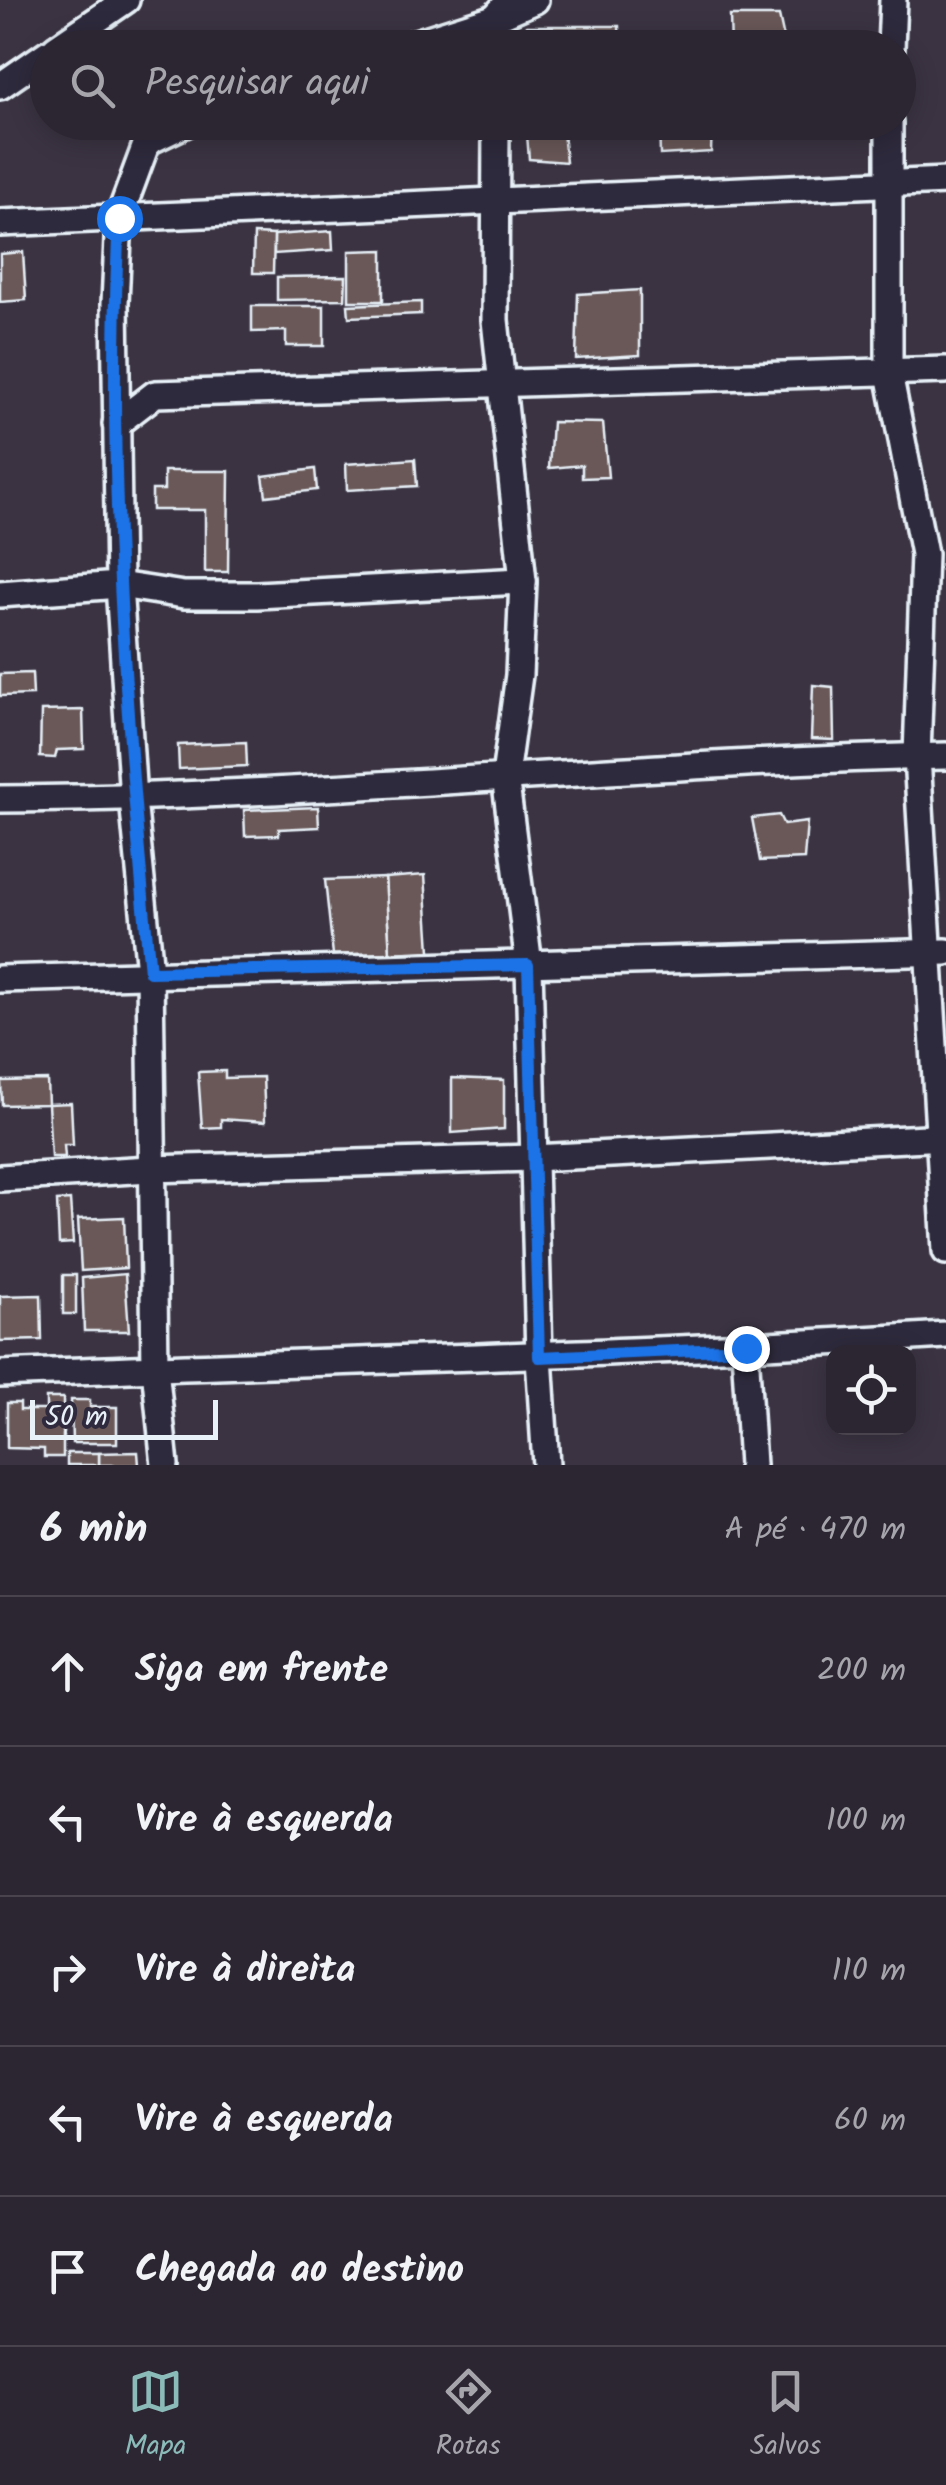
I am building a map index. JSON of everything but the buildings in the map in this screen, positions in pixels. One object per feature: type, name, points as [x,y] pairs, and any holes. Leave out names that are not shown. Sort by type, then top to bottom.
[{"type":"street","points":[[82,30],[126,0]]},
{"type":"street","points":[[447,30],[535,0]]},
{"type":"street","points":[[892,30],[893,0]]},
{"type":"street","points":[[0,86],[30,66]]},
{"type":"street","points":[[151,140],[147,142],[119,218],[114,303],[120,585],[133,799],[150,972],[155,1368],[164,1465]]},
{"type":"street","points":[[496,140],[495,320],[523,580],[519,674],[505,776],[528,965],[539,1357],[546,1465]]},
{"type":"street","points":[[888,140],[889,373],[924,554],[917,756],[937,952],[946,1251]]},
{"type":"street","points":[[0,222],[946,181]]},
{"type":"street","points":[[116,424],[155,394],[946,370]]},
{"type":"street","points":[[0,594],[120,585],[184,596],[523,580]]},
{"type":"street","points":[[0,799],[133,799],[505,776],[946,756]]},
{"type":"street","points":[[0,979],[937,952]]},
{"type":"street","points":[[0,1178],[150,1169],[533,1158],[944,1137]]},
{"type":"street","points":[[0,1374],[330,1360],[539,1357],[946,1335]]},
{"type":"street","points":[[746,1348],[752,1465]]},
{"type":"route","points":[[119,218],[114,303],[120,585],[133,799],[150,972],[528,965],[539,1357],[746,1348]]}]
